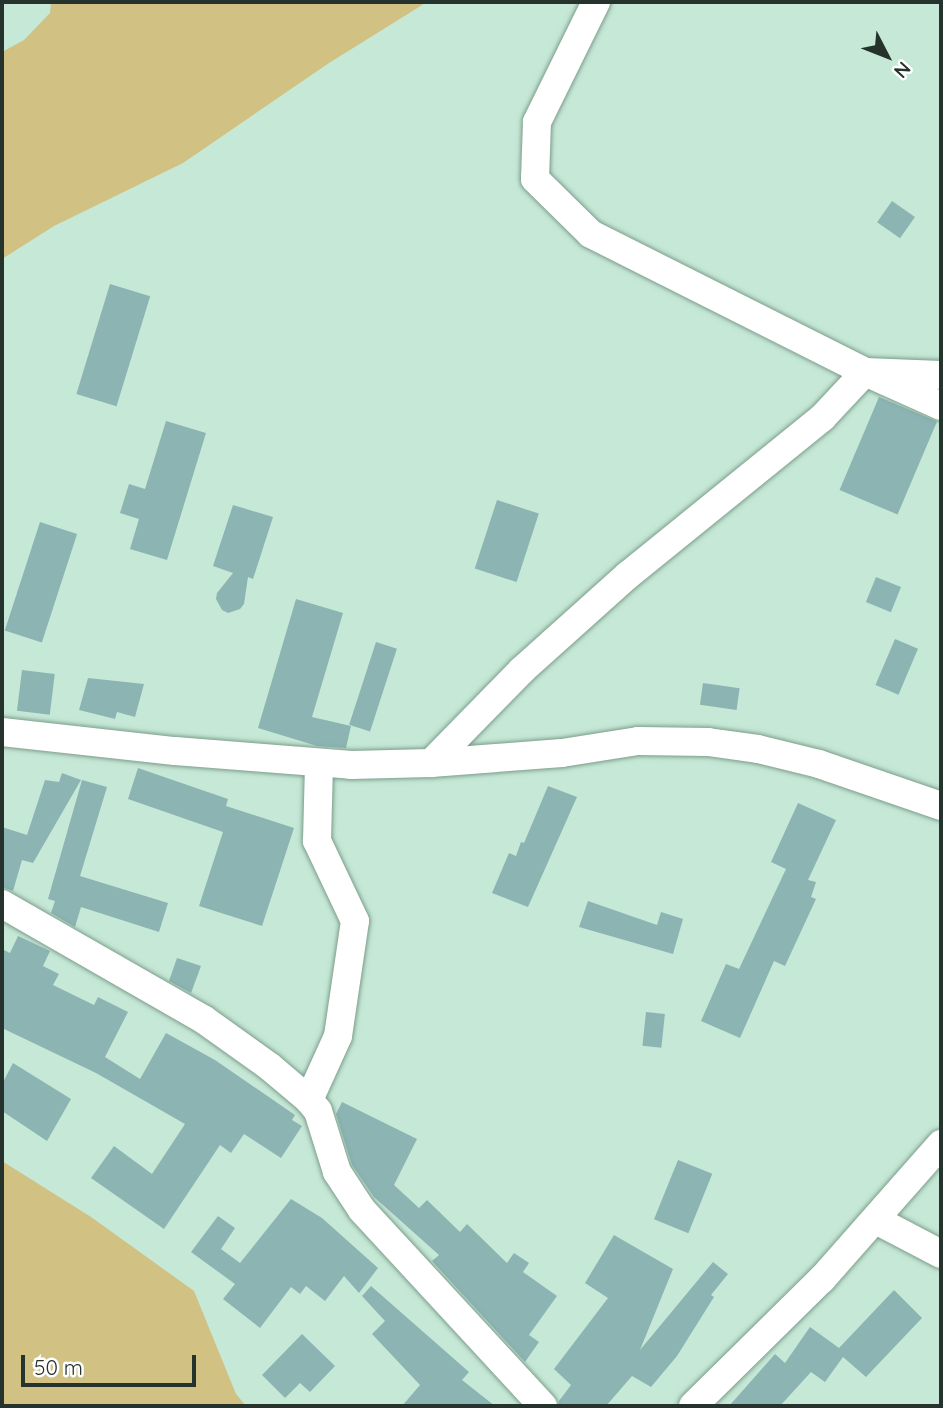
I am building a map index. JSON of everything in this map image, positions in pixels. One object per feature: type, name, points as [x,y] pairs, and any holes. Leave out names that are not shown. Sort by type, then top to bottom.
[{"type":"street","points":[[596,2],[537,122],[535,179],[591,234],[865,372],[941,406]]},
{"type":"street","points":[[431,763],[522,670],[628,575],[822,418],[865,372],[941,375]]},
{"type":"street","points":[[2,732],[351,765],[431,763],[562,752],[638,741],[708,742],[758,749],[819,764],[941,806]]},
{"type":"street","points":[[309,1100],[338,1036],[355,921],[317,841],[319,763]]},
{"type":"street","points":[[2,905],[203,1019],[270,1067],[309,1100],[318,1111],[337,1172],[362,1210],[543,1406]]},
{"type":"street","points":[[693,1406],[822,1279],[941,1144]]},
{"type":"street","points":[[876,1220],[941,1254]]},
{"type":"shaded area","points":[[51,2],[427,2],[329,63],[183,163],[54,226],[2,259],[2,52],[24,40],[50,13]]},
{"type":"shaded area","points":[[2,1161],[91,1217],[194,1291],[236,1394],[246,1406],[2,1406]]},
{"type":"building","points":[[892,201],[915,217],[900,238],[877,222]]},
{"type":"building","points":[[110,284],[150,296],[117,406],[76,394]]},
{"type":"building","points":[[879,397],[937,422],[898,515],[840,490]]},
{"type":"building","points":[[166,421],[206,433],[167,560],[130,549],[139,519],[120,513],[129,484],[145,489]]},
{"type":"building","points":[[497,500],[539,514],[517,582],[475,568]]},
{"type":"building","points":[[233,505],[273,517],[253,579],[248,577],[244,604],[240,609],[228,613],[222,610],[216,599],[217,593],[233,573],[213,566]]},
{"type":"building","points":[[40,522],[77,534],[42,642],[5,630]]},
{"type":"building","points":[[876,577],[901,587],[891,612],[866,602]]},
{"type":"building","points":[[296,599],[343,613],[312,717],[351,726],[346,748],[317,746],[258,728]]},
{"type":"building","points":[[895,639],[918,649],[898,695],[875,685]]},
{"type":"building","points":[[376,642],[397,649],[370,732],[349,725]]},
{"type":"building","points":[[22,670],[55,674],[50,715],[17,711]]},
{"type":"building","points":[[88,678],[144,684],[135,717],[117,712],[115,719],[79,710]]},
{"type":"building","points":[[703,683],[740,688],[737,710],[700,705]]},
{"type":"building","points":[[138,768],[228,799],[226,806],[294,828],[262,926],[199,906],[223,832],[128,799]]},
{"type":"building","points":[[62,773],[81,780],[33,863],[22,860],[13,891],[2,887],[2,827],[27,835],[45,780],[59,782]]},
{"type":"building","points":[[82,780],[107,787],[80,876],[168,903],[159,932],[81,907],[75,927],[51,913],[55,901],[48,899]]},
{"type":"building","points":[[548,786],[577,797],[528,907],[492,893],[509,853],[516,856],[521,842],[524,843]]},
{"type":"building","points":[[798,803],[836,820],[808,880],[816,882],[811,897],[816,899],[785,966],[774,961],[740,1038],[701,1021],[726,964],[739,969],[786,869],[771,862]]},
{"type":"building","points":[[588,901],[657,925],[661,912],[683,919],[673,954],[579,927]]},
{"type":"building","points":[[18,936],[50,951],[43,966],[59,974],[53,985],[94,1005],[98,997],[128,1012],[105,1057],[140,1079],[166,1033],[215,1060],[295,1115],[292,1120],[302,1126],[281,1158],[244,1134],[231,1153],[220,1145],[164,1229],[91,1178],[114,1146],[152,1174],[185,1124],[96,1073],[2,1028],[2,949],[10,953]]},
{"type":"building","points":[[177,958],[201,966],[191,993],[169,981]]},
{"type":"building","points":[[646,1012],[665,1014],[661,1048],[642,1046]]},
{"type":"building","points":[[13,1063],[71,1099],[47,1141],[2,1111],[2,1084]]},
{"type":"building","points":[[342,1102],[417,1139],[394,1185],[419,1208],[427,1200],[460,1232],[467,1224],[507,1263],[514,1253],[529,1263],[523,1272],[557,1296],[529,1335],[539,1342],[525,1362],[432,1261],[439,1255],[374,1197],[352,1165],[336,1114]]},
{"type":"building","points":[[678,1160],[712,1174],[688,1233],[654,1219]]},
{"type":"building","points":[[291,1199],[322,1218],[378,1268],[359,1293],[344,1276],[325,1301],[306,1286],[300,1294],[291,1287],[260,1328],[223,1299],[235,1284],[191,1252],[218,1216],[235,1228],[221,1249],[240,1263]]},
{"type":"building","points":[[614,1235],[673,1269],[640,1350],[713,1262],[728,1274],[711,1295],[714,1297],[677,1356],[651,1387],[632,1376],[606,1406],[559,1406],[559,1401],[571,1385],[554,1369],[608,1298],[585,1283]]},
{"type":"building","points":[[371,1286],[469,1372],[462,1380],[495,1406],[402,1406],[420,1385],[372,1334],[385,1321],[362,1296]]},
{"type":"building","points":[[894,1290],[922,1318],[866,1377],[843,1357],[825,1382],[811,1372],[780,1406],[729,1406],[775,1354],[785,1363],[810,1327],[839,1348]]},
{"type":"building","points":[[302,1334],[335,1366],[310,1392],[300,1383],[285,1398],[262,1375]]}]
